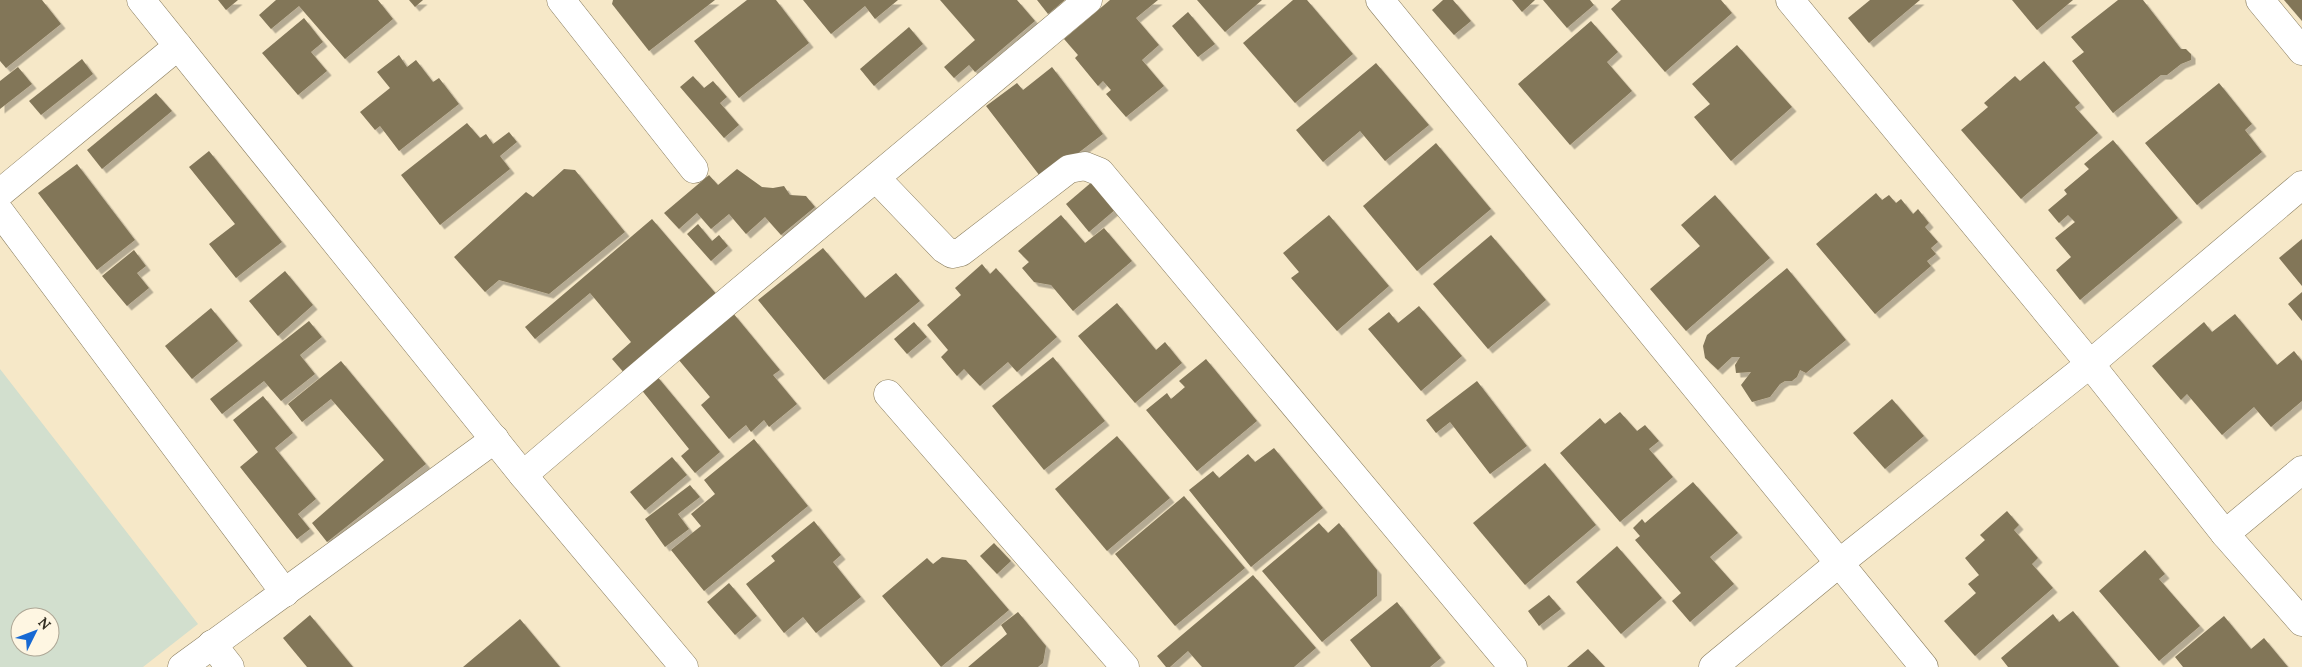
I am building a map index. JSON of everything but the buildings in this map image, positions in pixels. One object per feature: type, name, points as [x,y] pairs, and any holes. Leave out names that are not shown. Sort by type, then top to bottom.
[{"type":"street","points":[[141,0],[523,475],[684,667]]},
{"type":"street","points":[[561,0],[694,169]]},
{"type":"street","points":[[523,475],[1088,0]]},
{"type":"street","points":[[1380,0],[1838,564],[1924,667]]},
{"type":"street","points":[[1790,0],[2090,364],[2226,534],[2302,622]]},
{"type":"street","points":[[2260,0],[2302,51]]},
{"type":"street","points":[[0,193],[178,46]]},
{"type":"street","points":[[876,178],[944,249],[952,254],[961,252],[1069,169],[1085,166],[1100,172],[1513,667]]},
{"type":"street","points":[[1713,667],[1838,564],[2090,364],[2302,185]]},
{"type":"street","points":[[0,212],[286,593]]},
{"type":"street","points":[[888,394],[1125,667]]},
{"type":"street","points":[[182,667],[495,440]]},
{"type":"street","points":[[2226,534],[2302,470]]},
{"type":"street","points":[[212,644],[230,667]]},
{"type":"green space","points":[[0,369],[198,624],[143,667],[0,667]]}]
